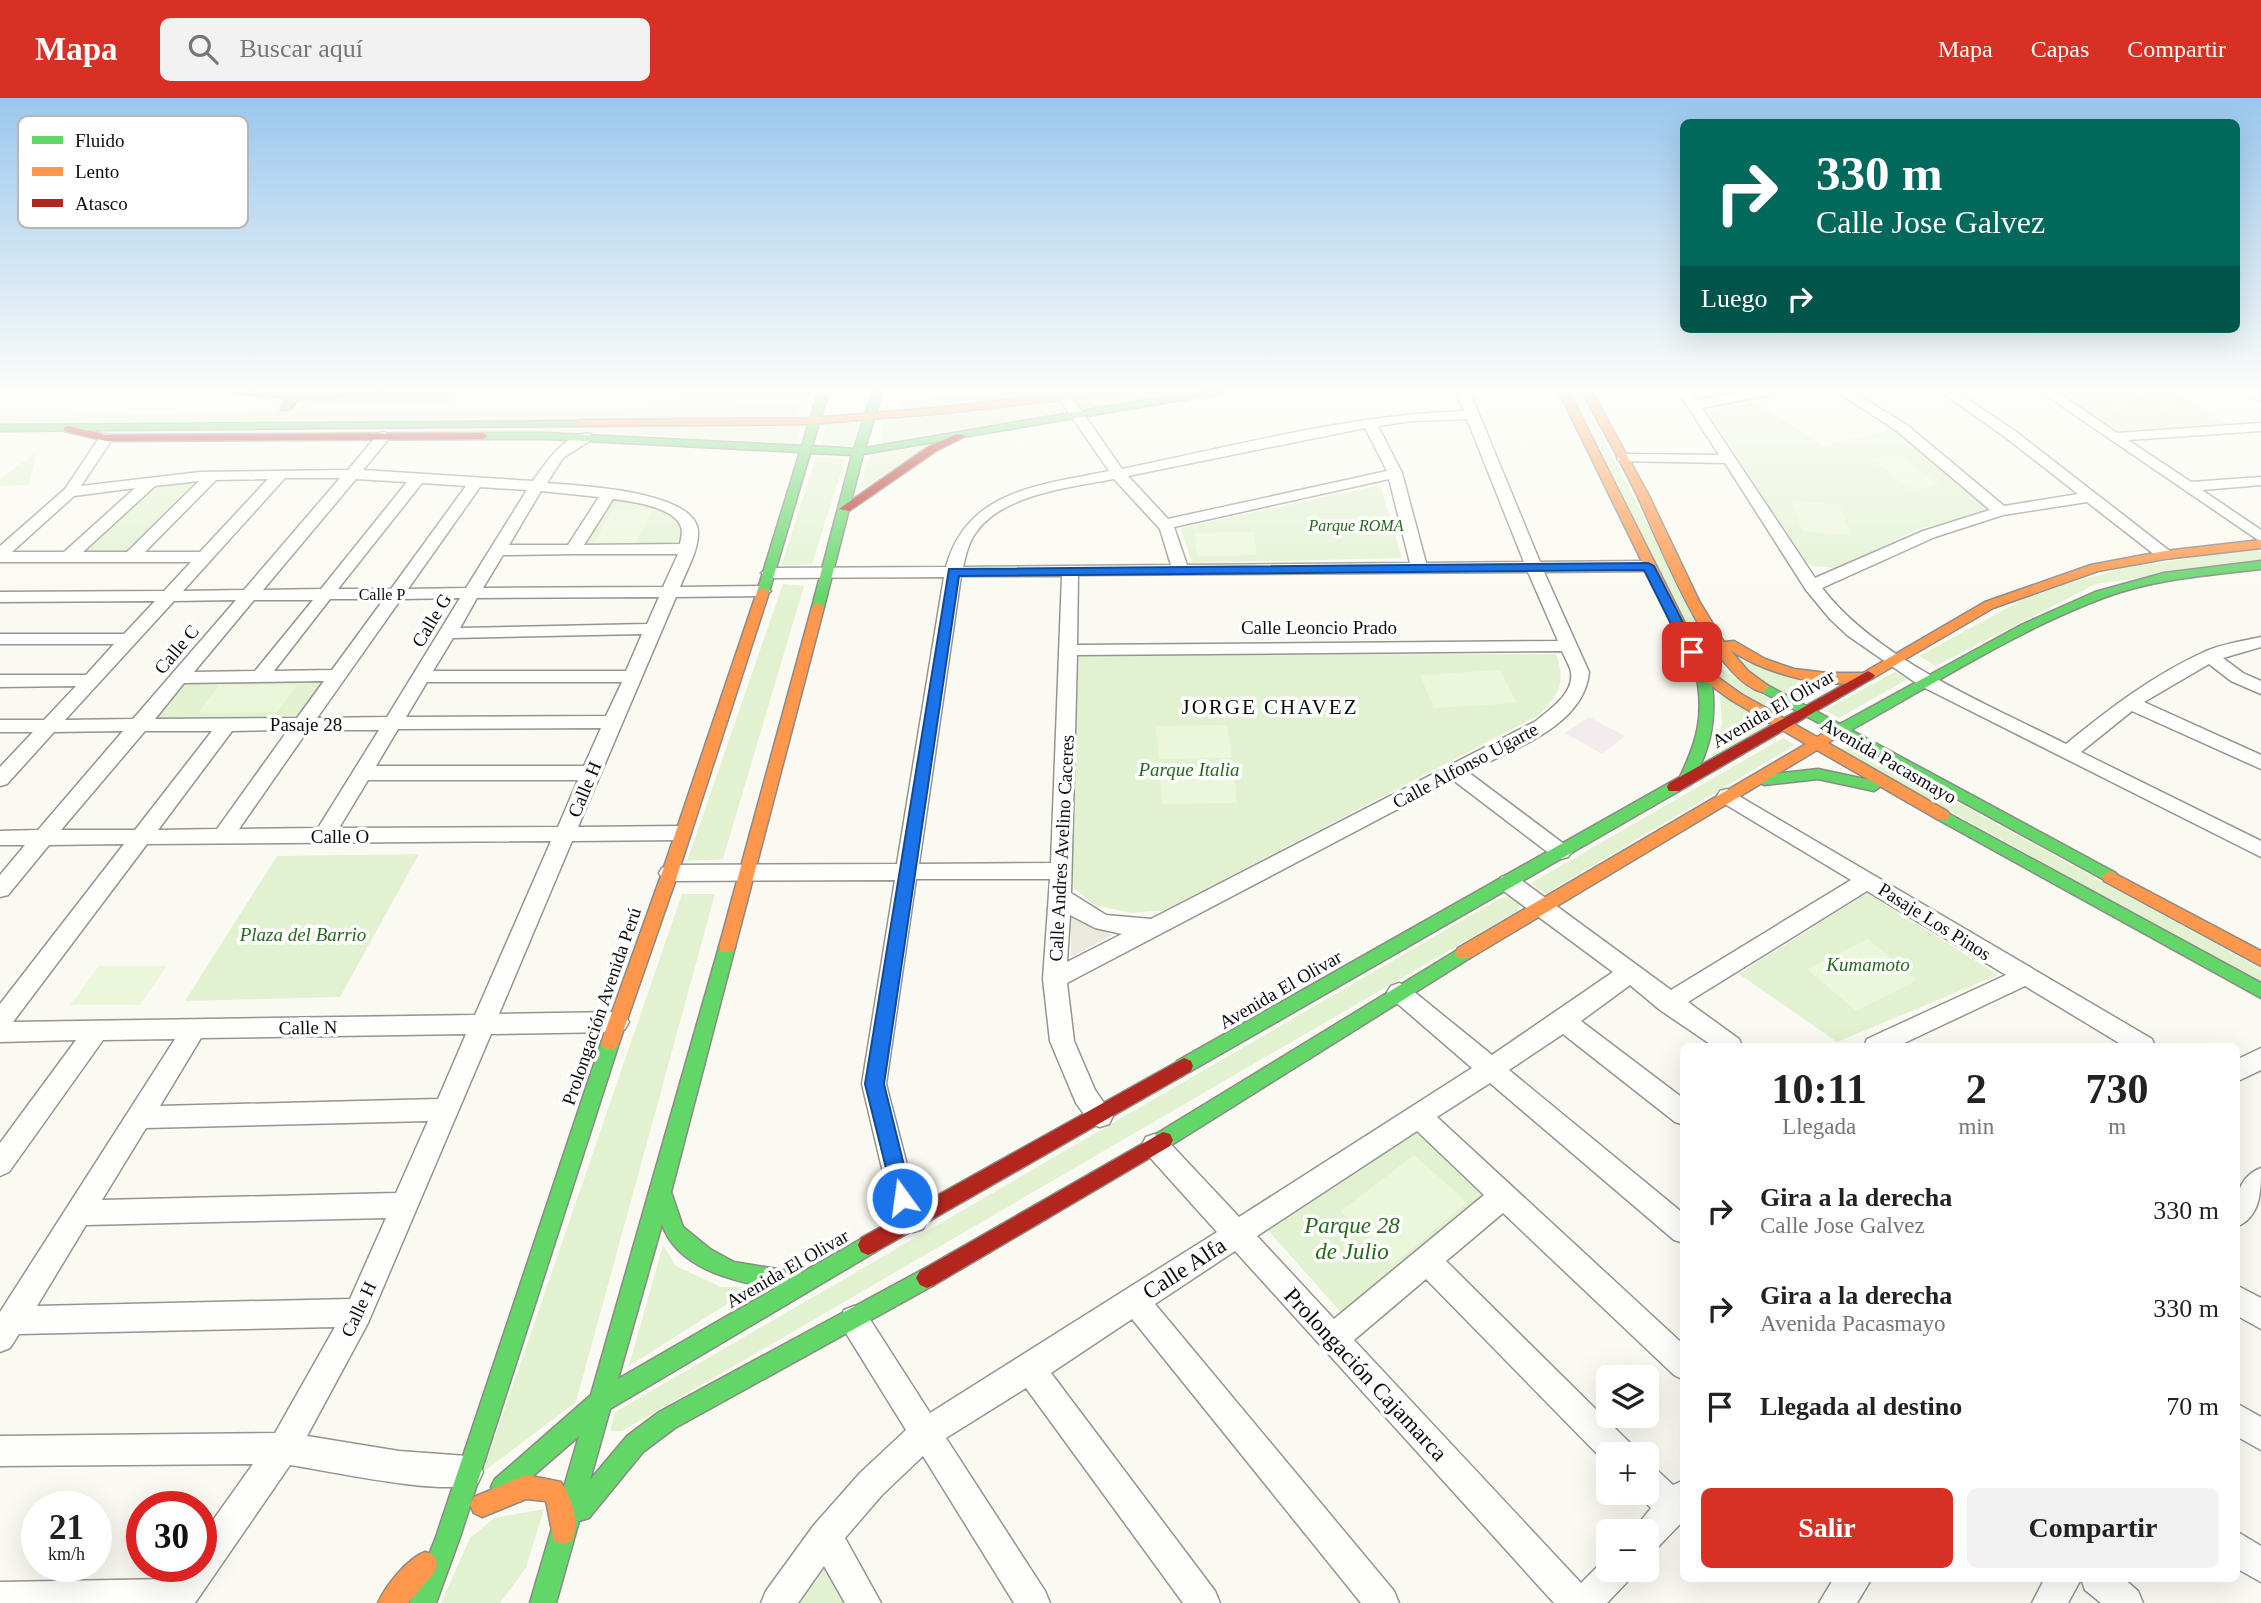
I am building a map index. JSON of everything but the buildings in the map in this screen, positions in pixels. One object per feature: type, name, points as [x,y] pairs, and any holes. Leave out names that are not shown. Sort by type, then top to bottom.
[{"type":"main road","name":"Prolongación Avenida Perú","points":[[423,1603],[448,1537],[467,1472],[617,1022],[670,873],[803,460]]},
{"type":"main road","points":[[543,1603],[661,1192],[856,460]]},
{"type":"main road","points":[[845,509],[916,460]]},
{"type":"main road","name":"Avenida Pacasmayo","points":[[1597,460],[1703,673],[1736,697],[1905,795],[2261,991]]},
{"type":"main road","name":"Avenida Pacasmayo","points":[[1625,460],[1707,627],[1738,672],[1806,712],[2261,959]]},
{"type":"main road","name":"Avenida El Olivar","points":[[391,1603],[448,1537],[601,1402],[800,1283],[1509,883],[1989,605],[2095,568],[2165,555],[2261,544]]},
{"type":"main road","points":[[529,1587],[564,1532],[619,1461],[635,1444],[667,1420],[854,1320],[1155,1144],[1399,992],[1816,742],[2061,610],[2099,595],[2164,577],[2261,565]]},
{"type":"main road","points":[[1707,627],[1754,661],[1792,675],[1836,680],[1870,676]]},
{"type":"main road","points":[[1685,781],[1710,729],[1711,712],[1703,673]]},
{"type":"main road","points":[[1735,791],[1770,779],[1818,774],[1853,780],[1905,795]]},
{"type":"main road","points":[[661,1192],[675,1233],[703,1256],[731,1271],[800,1283]]},
{"type":"main road","points":[[482,1505],[506,1493],[538,1484],[553,1490],[561,1504],[564,1532]]},
{"type":"street","points":[[0,555],[70,492],[91,460]]},
{"type":"street","name":"Calle C","points":[[0,889],[363,460]]},
{"type":"street","name":"Calle G","points":[[324,836],[554,460]]},
{"type":"street","points":[[1109,460],[1167,528],[1181,570]]},
{"type":"street","points":[[913,1220],[902,1198],[874,1084],[958,548],[967,529],[997,506],[1032,491],[1186,460]]},
{"type":"street","points":[[1388,460],[1419,568]]},
{"type":"street","name":"Calle Alfonso Ugarte","points":[[1055,978],[1542,725],[1575,695],[1580,684],[1580,672],[1491,460]]},
{"type":"street","points":[[1731,460],[1812,586],[1827,606],[1852,630],[1899,659],[1925,681],[2261,850]]},
{"type":"street","points":[[1940,460],[2001,511]]},
{"type":"street","points":[[2042,460],[2165,555]]},
{"type":"street","points":[[2151,460],[2261,537]]},
{"type":"street","points":[[0,779],[281,474]]},
{"type":"street","points":[[70,492],[212,476],[351,474],[537,485],[609,493],[652,501],[673,510],[690,528],[688,549],[498,550]]},
{"type":"street","points":[[1164,525],[1394,474]]},
{"type":"street","points":[[131,556],[212,476]]},
{"type":"street","points":[[260,677],[417,479]]},
{"type":"street","points":[[68,557],[152,481]]},
{"type":"street","points":[[2189,486],[2261,481]]},
{"type":"street","points":[[222,836],[476,482]]},
{"type":"street","points":[[573,550],[609,493]]},
{"type":"street","points":[[1812,586],[1929,534],[2001,511],[2088,497]]},
{"type":"street","name":"Calle H","points":[[178,1599],[283,1448],[358,1313],[688,549]]},
{"type":"street","points":[[0,555],[205,557]]},
{"type":"street","points":[[769,573],[1648,566]]},
{"type":"street","name":"Calle Andres Avelino Caceres","points":[[1070,571],[1061,897],[1055,978],[1062,1041],[1085,1096],[1100,1116]]},
{"type":"street","name":"Calle P","points":[[0,597],[763,591]]},
{"type":"street","points":[[447,633],[653,629]]},
{"type":"street","points":[[0,639],[130,639]]},
{"type":"street","points":[[2067,753],[2129,702],[2209,656],[2261,642]]},
{"type":"street","name":"Calle Leoncio Prado","points":[[1069,650],[1569,646]]},
{"type":"street","points":[[2209,656],[2237,677],[2261,688]]},
{"type":"street","points":[[178,678],[338,675]]},
{"type":"street","points":[[421,677],[633,676]]},
{"type":"street","points":[[0,681],[92,680]]},
{"type":"street","points":[[2129,702],[2261,763]]},
{"type":"street","name":"Pasaje 28","points":[[0,726],[613,722]]},
{"type":"street","points":[[0,1023],[226,724]]},
{"type":"street","points":[[1454,771],[1561,852]]},
{"type":"street","points":[[362,773],[591,773]]},
{"type":"street","name":"Pasaje Los Pinos","points":[[1735,791],[1868,880],[2138,1043]]},
{"type":"street","name":"Calle O","points":[[0,838],[681,833]]},
{"type":"street","points":[[670,873],[1061,871]]},
{"type":"street","points":[[1668,1003],[1868,880]]},
{"type":"street","points":[[1509,883],[1628,974],[1726,1043]]},
{"type":"street","points":[[1061,897],[1086,917],[1114,927],[1153,928]]},
{"type":"street","name":"Calle Alfa","points":[[779,1603],[825,1536],[871,1484],[925,1433],[1030,1369],[1564,1021],[1628,974]]},
{"type":"street","points":[[1882,1043],[2025,976]]},
{"type":"street","points":[[1399,992],[1680,1228]]},
{"type":"street","points":[[1564,1021],[1680,1111]]},
{"type":"street","name":"Calle N","points":[[0,1032],[617,1022]]},
{"type":"street","points":[[6,1329],[195,1028]]},
{"type":"street","points":[[0,1164],[97,1030]]},
{"type":"street","points":[[140,1117],[445,1110]]},
{"type":"street","points":[[1418,1116],[1680,1361]]},
{"type":"street","name":"Prolongación Cajamarca","points":[[1155,1144],[1577,1603]]},
{"type":"street","points":[[2240,1205],[2261,1180]]},
{"type":"street","points":[[1334,1338],[1503,1196]]},
{"type":"street","points":[[79,1213],[404,1205]]},
{"type":"street","points":[[1426,1261],[1607,1442]]},
{"type":"street","points":[[1134,1300],[1382,1603]]},
{"type":"street","points":[[2240,1301],[2261,1315]]},
{"type":"street","points":[[6,1329],[358,1313]]},
{"type":"street","points":[[854,1320],[1033,1603]]},
{"type":"street","points":[[1030,1369],[1203,1603]]},
{"type":"street","points":[[2240,1421],[2261,1435]]},
{"type":"street","points":[[0,1451],[283,1448],[399,1467],[467,1472]]},
{"type":"street","points":[[1659,1490],[1678,1502],[1659,1523]]},
{"type":"street","points":[[825,1536],[864,1603]]},
{"type":"street","points":[[2240,1550],[2261,1566]]},
{"type":"street","points":[[1584,1603],[1604,1582]]},
{"type":"street","points":[[1836,1603],[1853,1582]]},
{"type":"street","points":[[2049,1603],[2062,1582]]},
{"type":"street","points":[[2102,1582],[2126,1603]]},
{"type":"street","points":[[0,1600],[178,1599]]},
{"type":"shaded area","points":[[1589,717],[1625,736],[1602,754],[1565,733]]},
{"type":"shaded area","points":[[1071,916],[1112,935],[1071,957]]},
{"type":"green space","points":[[26,460],[34,460],[29,485],[0,486],[0,479]]},
{"type":"green space","points":[[815,460],[845,460],[812,564],[781,566]]},
{"type":"green space","points":[[869,460],[907,460],[859,491]]},
{"type":"green space","points":[[1603,460],[1614,460],[1723,670],[1785,709],[1778,716],[1705,667]]},
{"type":"green space","points":[[1740,460],[1932,460],[1993,511],[1918,529],[1838,568],[1813,566],[1802,559]]},
{"type":"green space","points":[[1874,460],[1908,460],[1940,486],[1909,489]]},
{"type":"green space","points":[[202,478],[130,553],[80,553],[155,483]]},
{"type":"green space","name":"Parque ROMA","points":[[1380,485],[1402,558],[1192,563],[1181,528]]},
{"type":"green space","points":[[611,496],[649,503],[671,513],[682,532],[681,546],[582,547]]},
{"type":"green space","points":[[1791,500],[1839,505],[1852,536],[1802,531]]},
{"type":"green space","points":[[612,510],[652,510],[635,544],[594,544]]},
{"type":"green space","points":[[1253,532],[1257,555],[1197,556],[1194,533]]},
{"type":"green space","points":[[2256,548],[2261,552],[2261,560],[2096,584],[1936,666],[1919,656],[2035,593],[2120,569]]},
{"type":"green space","points":[[783,584],[804,586],[723,859],[687,861]]},
{"type":"green space","name":"Parque Italia","points":[[1556,654],[1561,680],[1556,694],[1539,715],[1165,910],[1132,913],[1094,905],[1073,887],[1070,866],[1079,655]]},
{"type":"green space","points":[[1735,659],[1832,685],[1803,702],[1772,688]]},
{"type":"green space","points":[[1500,670],[1517,703],[1434,708],[1420,675]]},
{"type":"green space","points":[[1895,672],[1908,679],[1839,718],[1825,710]]},
{"type":"green space","points":[[331,679],[303,722],[149,725],[186,682]]},
{"type":"green space","points":[[219,685],[297,685],[277,712],[198,713]]},
{"type":"green space","points":[[1720,694],[1771,724],[1712,757],[1722,724]]},
{"type":"green space","points":[[1227,725],[1232,758],[1159,759],[1156,726]]},
{"type":"green space","points":[[1783,738],[1795,745],[1545,894],[1531,883]]},
{"type":"green space","points":[[1851,744],[2261,969],[2261,984],[1840,750]]},
{"type":"green space","points":[[1233,767],[1237,803],[1162,804],[1159,769]]},
{"type":"green space","name":"Plaza del Barrio","points":[[419,854],[340,997],[185,1001],[277,856]]},
{"type":"green space","name":"Kumamoto","points":[[1867,893],[1998,975],[1837,1042],[1739,974]]},
{"type":"green space","points":[[682,894],[715,894],[576,1402],[483,1472]]},
{"type":"green space","points":[[1509,896],[1518,899],[1520,904],[1517,911],[622,1431],[610,1431],[615,1412],[1499,899]]},
{"type":"green space","points":[[1868,939],[1917,980],[1856,1011],[1807,969]]},
{"type":"green space","points":[[99,966],[167,966],[140,1005],[70,1005]]},
{"type":"green space","name":"Parque 28 de Julio","points":[[1418,1126],[1492,1194],[1346,1318],[1265,1227]]},
{"type":"green space","points":[[1414,1155],[1467,1202],[1393,1265],[1341,1211]]},
{"type":"green space","points":[[663,1245],[676,1266],[721,1287],[754,1287],[629,1366]]},
{"type":"green space","points":[[544,1509],[526,1568],[500,1603],[441,1603],[470,1538],[494,1518]]},
{"type":"green space","points":[[819,1557],[858,1603],[789,1603]]},
{"type":"traffic: fast","points":[[763,592],[803,460]]},
{"type":"traffic: fast","points":[[818,607],[856,460]]},
{"type":"traffic: fast","points":[[1840,730],[2026,628],[2099,595],[2164,577],[2261,565]]},
{"type":"traffic: fast","points":[[1685,781],[1706,729],[1708,704],[1703,673]]},
{"type":"traffic: fast","points":[[1762,688],[2110,877]]},
{"type":"traffic: fast","points":[[1764,780],[1818,774],[1874,786]]},
{"type":"traffic: fast","points":[[1184,1066],[1674,787]]},
{"type":"traffic: fast","points":[[1942,815],[2261,991]]},
{"type":"traffic: fast","points":[[543,1603],[661,1192],[727,947]]},
{"type":"traffic: fast","points":[[1163,1140],[1464,953]]},
{"type":"traffic: fast","points":[[423,1603],[448,1537],[610,1043]]},
{"type":"traffic: fast","points":[[661,1192],[675,1233],[703,1256],[731,1271],[800,1283]]},
{"type":"traffic: fast","points":[[503,1487],[601,1402],[868,1245]]},
{"type":"traffic: fast","points":[[581,1510],[635,1444],[667,1420],[927,1278]]},
{"type":"traffic: slow","points":[[1598,460],[1703,673],[1736,697],[1942,815]]},
{"type":"traffic: slow","points":[[1624,460],[1708,629],[1743,674],[1762,688]]},
{"type":"traffic: slow","points":[[1868,675],[1989,605],[2095,568],[2165,555],[2261,544]]},
{"type":"traffic: slow","points":[[610,1043],[670,873],[763,592]]},
{"type":"traffic: slow","points":[[727,947],[818,607]]},
{"type":"traffic: slow","points":[[1729,644],[1760,662],[1793,673],[1827,678],[1863,677]]},
{"type":"traffic: slow","points":[[1464,953],[1840,730]]},
{"type":"traffic: slow","points":[[2110,877],[2261,959]]},
{"type":"traffic: slow","points":[[482,1505],[526,1487],[553,1490],[561,1504],[563,1532]]},
{"type":"traffic: slow","points":[[391,1603],[425,1564]]},
{"type":"traffic: jam","points":[[845,509],[916,460]]},
{"type":"traffic: jam","points":[[1674,787],[1868,675]]},
{"type":"traffic: jam","points":[[868,1245],[1184,1066]]},
{"type":"traffic: jam","points":[[927,1278],[1163,1140]]},
{"type":"district","name":"JORGE CHAVEZ","points":[[1270,707]]},
{"type":"route","points":[[902,1198],[874,1084],[953,572],[1648,566],[1692,652]]}]
